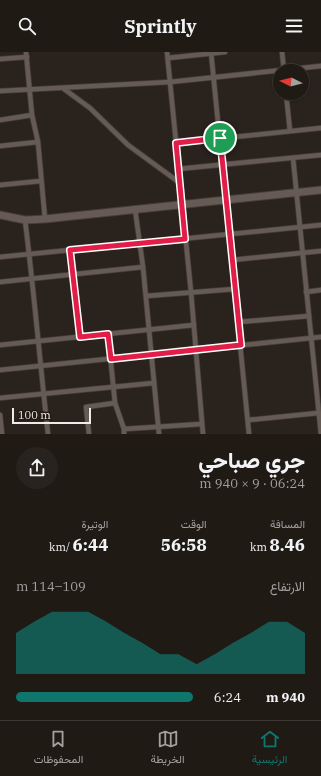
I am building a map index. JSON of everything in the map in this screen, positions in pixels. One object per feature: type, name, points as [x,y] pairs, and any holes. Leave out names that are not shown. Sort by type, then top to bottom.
[{"type":"main road","points":[[0,216],[25,220],[45,219],[321,190]]},
{"type":"street","points":[[167,52],[191,292],[203,434]]},
{"type":"street","points":[[168,58],[225,52]]},
{"type":"street","points":[[282,52],[283,64]]},
{"type":"street","points":[[212,53],[250,434]]},
{"type":"street","points":[[0,59],[27,54],[32,115],[38,142],[45,219]]},
{"type":"street","points":[[309,67],[321,66]]},
{"type":"street","points":[[0,91],[64,89],[170,82],[273,71]]},
{"type":"street","points":[[64,89],[90,108],[128,145],[180,183]]},
{"type":"street","points":[[287,100],[290,131]]},
{"type":"street","points":[[0,120],[32,115]]},
{"type":"street","points":[[176,143],[321,128]]},
{"type":"street","points":[[0,146],[38,142]]},
{"type":"street","points":[[178,169],[321,155]]},
{"type":"street","points":[[293,158],[320,434]]},
{"type":"street","points":[[0,185],[41,181]]},
{"type":"street","points":[[136,209],[159,434]]},
{"type":"street","points":[[25,220],[33,278],[48,434]]},
{"type":"street","points":[[0,257],[321,225]]},
{"type":"street","points":[[70,250],[80,337]]},
{"type":"street","points":[[232,260],[321,251]]},
{"type":"street","points":[[0,282],[143,267]]},
{"type":"street","points":[[146,296],[236,289]]},
{"type":"street","points":[[306,292],[321,290]]},
{"type":"street","points":[[239,322],[309,316]]},
{"type":"street","points":[[0,345],[194,325]]},
{"type":"street","points":[[108,334],[115,403],[124,432],[159,427],[202,424]]},
{"type":"street","points":[[0,370],[321,337]]},
{"type":"street","points":[[0,398],[154,383]]},
{"type":"street","points":[[89,434],[86,407],[115,403]]},
{"type":"street","points":[[248,420],[318,413]]},
{"type":"street","points":[[0,415],[2,434]]},
{"type":"route","points":[[220,138],[241,345],[111,359],[108,334],[80,337],[70,250],[185,239],[176,143],[220,138]]}]
